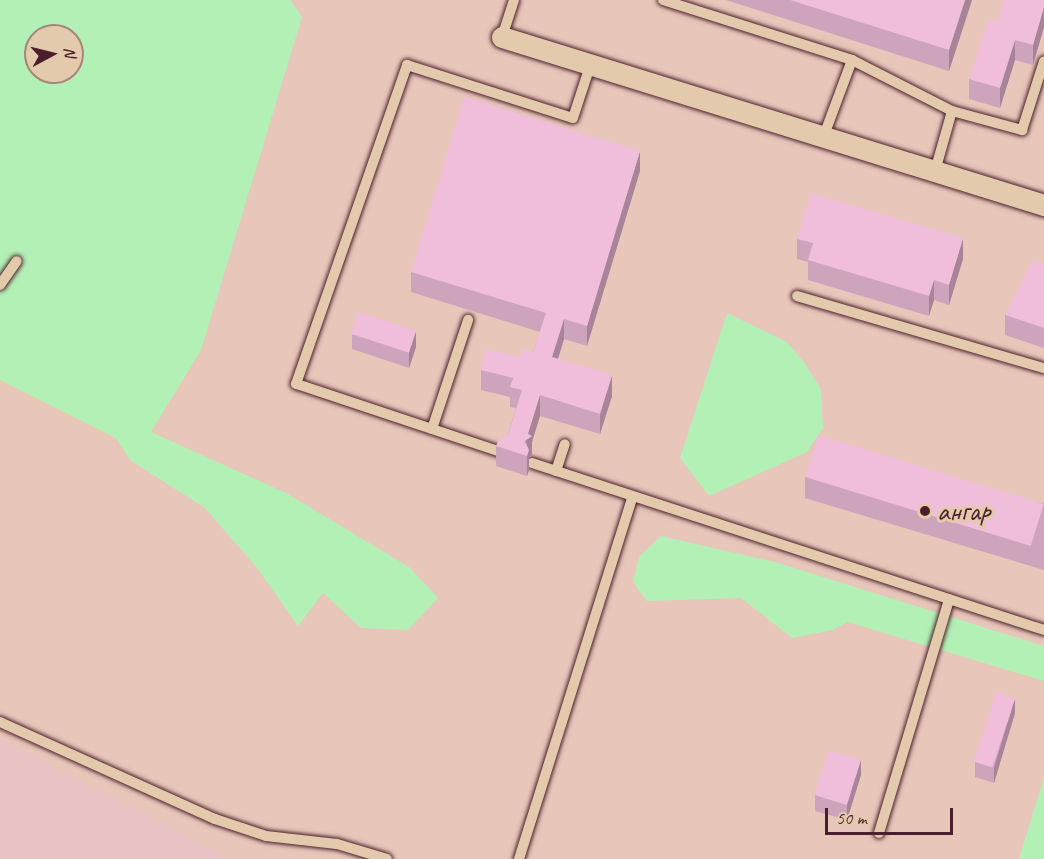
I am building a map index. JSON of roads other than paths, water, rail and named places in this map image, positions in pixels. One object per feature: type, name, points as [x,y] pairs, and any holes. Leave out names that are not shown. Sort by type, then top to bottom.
[{"type":"street","points":[[502,37],[1044,204]]},
{"type":"lane","points":[[502,37],[514,0]]},
{"type":"lane","points":[[663,0],[852,60],[952,111],[1023,130],[1044,61]]},
{"type":"lane","points":[[824,138],[852,60]]},
{"type":"lane","points":[[501,453],[296,384],[407,65],[573,118],[591,63]]},
{"type":"lane","points":[[934,171],[952,111]]},
{"type":"lane","points":[[0,285],[17,261]]},
{"type":"lane","points":[[797,296],[1044,368]]},
{"type":"lane","points":[[432,429],[468,320]]},
{"type":"lane","points":[[556,471],[565,444]]},
{"type":"lane","points":[[532,463],[632,498],[1044,630]]},
{"type":"lane","points":[[519,859],[632,498]]},
{"type":"lane","points":[[879,833],[949,599]]},
{"type":"lane","points":[[0,722],[215,819],[266,836],[337,844],[387,859]]},
{"type":"place","name":"ангар","points":[[925,511]]}]
